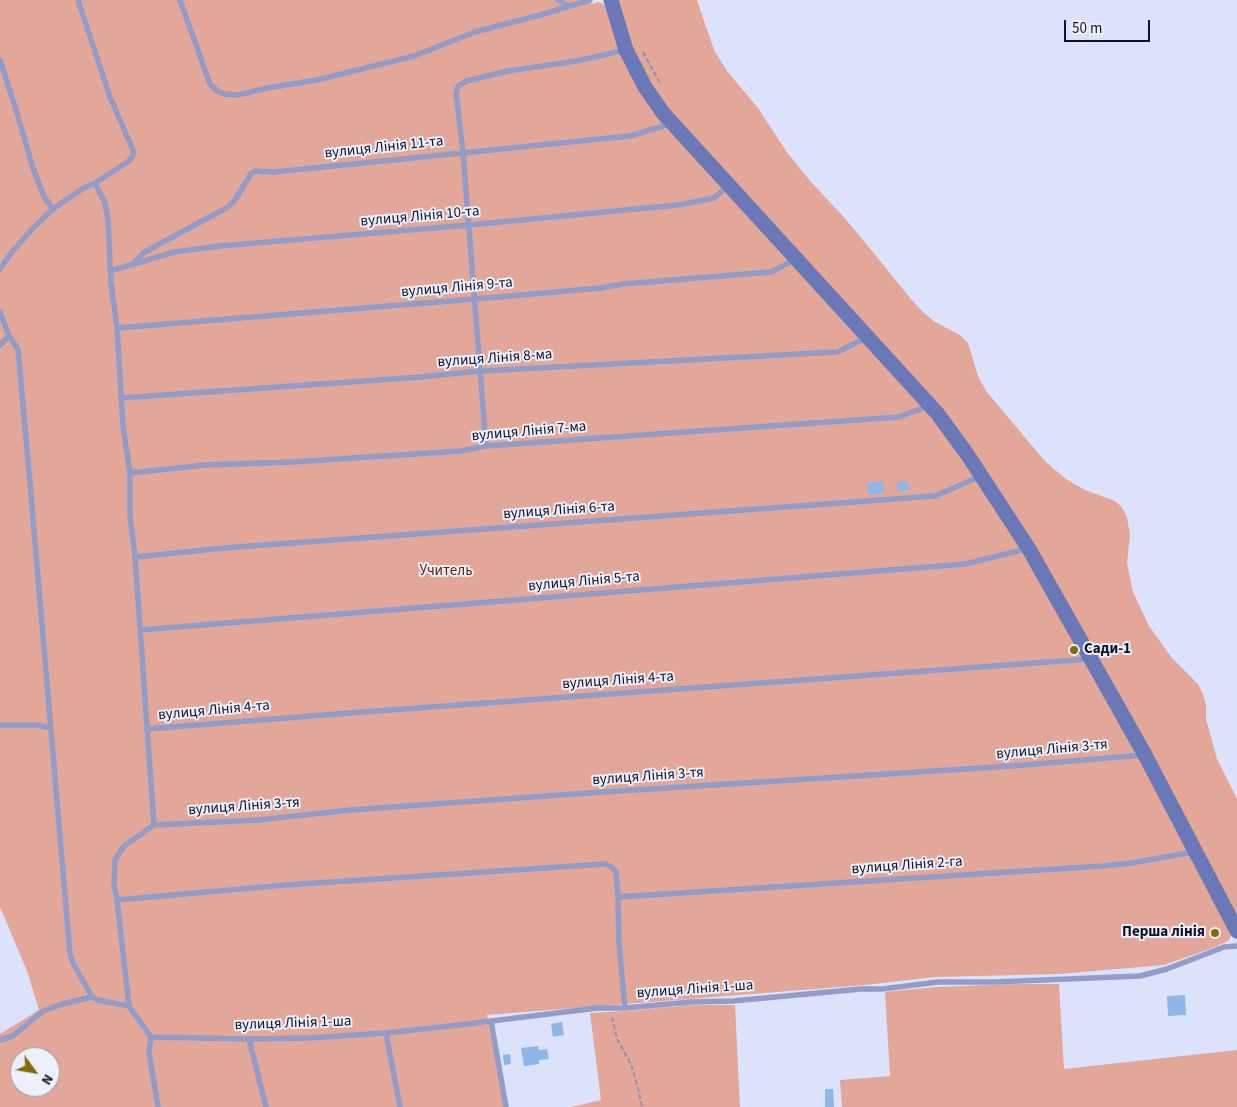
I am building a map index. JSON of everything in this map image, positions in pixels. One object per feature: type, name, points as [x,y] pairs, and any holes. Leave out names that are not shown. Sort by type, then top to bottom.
[{"type":"main road","points":[[610,0],[626,50],[644,87],[663,113],[930,406],[982,476],[1028,549],[1145,755],[1237,931]]},
{"type":"lane","points":[[0,269],[34,227],[53,209],[82,189],[96,183],[129,161],[133,156],[133,150],[110,97],[78,0]]},
{"type":"lane","points":[[180,0],[210,84],[217,91],[224,94],[238,94],[317,80],[414,56],[475,32],[590,0]]},
{"type":"lane","points":[[558,0],[568,6]]},
{"type":"lane","points":[[486,446],[464,152],[456,93],[458,87],[466,81],[508,71],[577,61],[626,50]]},
{"type":"lane","points":[[0,60],[18,113],[33,168],[44,197],[53,209]]},
{"type":"lane","name":"вулиця Лінія 11-та","points":[[132,265],[143,253],[228,207],[235,200],[250,175],[255,171],[274,172],[630,136],[672,123]]},
{"type":"lane","points":[[96,183],[105,203],[108,220],[110,271],[117,328],[123,426],[130,473],[130,514],[135,557],[154,825],[124,846],[115,860],[114,884],[129,1006],[151,1037],[149,1052],[158,1107]]},
{"type":"lane","name":"вулиця Лінія 10-та","points":[[110,271],[174,252],[220,246],[678,205],[714,198],[729,186]]},
{"type":"lane","name":"вулиця Лінія 9-та","points":[[117,328],[475,300],[601,288],[623,284],[771,272],[796,259]]},
{"type":"lane","points":[[0,312],[10,336],[18,349],[70,954],[92,997],[129,1006]]},
{"type":"lane","points":[[0,345],[10,336]]},
{"type":"lane","name":"вулиця Лінія 8-ма","points":[[121,398],[481,372],[837,352],[868,337]]},
{"type":"lane","name":"вулиця Лінія 7-ма","points":[[130,473],[205,465],[292,462],[461,451],[486,446],[900,416],[930,406]]},
{"type":"lane","name":"вулиця Лінія 6-та","points":[[135,557],[233,547],[936,496],[982,476]]},
{"type":"lane","name":"вулиця Лінія 5-та","points":[[140,630],[965,564],[1028,549]]},
{"type":"lane","name":"вулиця Лінія 4-та","points":[[147,729],[1091,659]]},
{"type":"lane","points":[[0,725],[37,725],[51,728]]},
{"type":"lane","name":"вулиця Лінія 3-тя","points":[[154,825],[258,820],[360,809],[1012,766],[1145,755]]},
{"type":"lane","name":"вулиця Лінія 2-га","points":[[618,897],[1131,864],[1196,852]]},
{"type":"lane","points":[[117,900],[286,885],[605,864],[612,867],[616,872],[625,1008]]},
{"type":"lane","name":"вулиця Лінія 1-ша","points":[[151,1037],[308,1038],[386,1033],[597,1008],[734,1001],[861,989],[882,989],[938,982],[995,982],[1140,976],[1167,969],[1224,947],[1237,946]]},
{"type":"lane","points":[[0,1040],[13,1036],[43,1010],[92,997]]},
{"type":"lane","points":[[491,1022],[506,1107]]},
{"type":"lane","points":[[386,1033],[400,1107]]},
{"type":"lane","points":[[249,1039],[266,1107]]},
{"type":"path","points":[[644,53],[661,85]]},
{"type":"path","points":[[609,1008],[617,1039],[631,1064],[642,1107]]},
{"type":"green space","name":"Учитель","points":[[0,0],[590,0],[591,4],[599,2],[603,4],[620,50],[639,89],[935,421],[1021,546],[1144,762],[1231,932],[1231,937],[1228,941],[1164,965],[1060,974],[935,977],[865,985],[487,1015],[505,1107],[0,1107],[0,1034],[39,1010],[27,971],[0,907]]},
{"type":"green space","points":[[618,0],[697,0],[714,50],[727,71],[758,108],[786,151],[923,312],[935,322],[960,335],[968,343],[978,376],[986,391],[1044,460],[1055,470],[1085,490],[1115,501],[1122,507],[1127,517],[1130,535],[1127,563],[1133,592],[1149,626],[1172,658],[1198,684],[1206,705],[1206,719],[1217,759],[1237,799],[1237,918],[972,451],[667,109],[649,84],[630,47]]},
{"type":"green space","points":[[1059,984],[1064,1069],[1237,1050],[1237,1107],[842,1107],[840,1080],[890,1076],[885,992],[937,987]]},
{"type":"green space","points":[[691,1005],[735,1005],[740,1107],[572,1107],[601,1100],[590,1013]]},
{"type":"building","points":[[883,481],[884,493],[869,495],[867,483]]},
{"type":"building","points":[[908,481],[909,490],[897,491],[897,482]]},
{"type":"building","points":[[1185,995],[1186,1015],[1168,1016],[1167,996]]},
{"type":"building","points":[[562,1022],[564,1035],[553,1037],[551,1024]]},
{"type":"building","points":[[538,1046],[539,1050],[547,1049],[549,1059],[539,1060],[539,1064],[524,1066],[521,1048]]},
{"type":"building","points":[[510,1054],[511,1064],[504,1065],[503,1055]]},
{"type":"building","points":[[825,1089],[833,1089],[834,1107],[825,1107]]},
{"type":"place","name":"Сади-1","points":[[1074,650]]},
{"type":"place","name":"Перша лінія","points":[[1215,933]]}]
